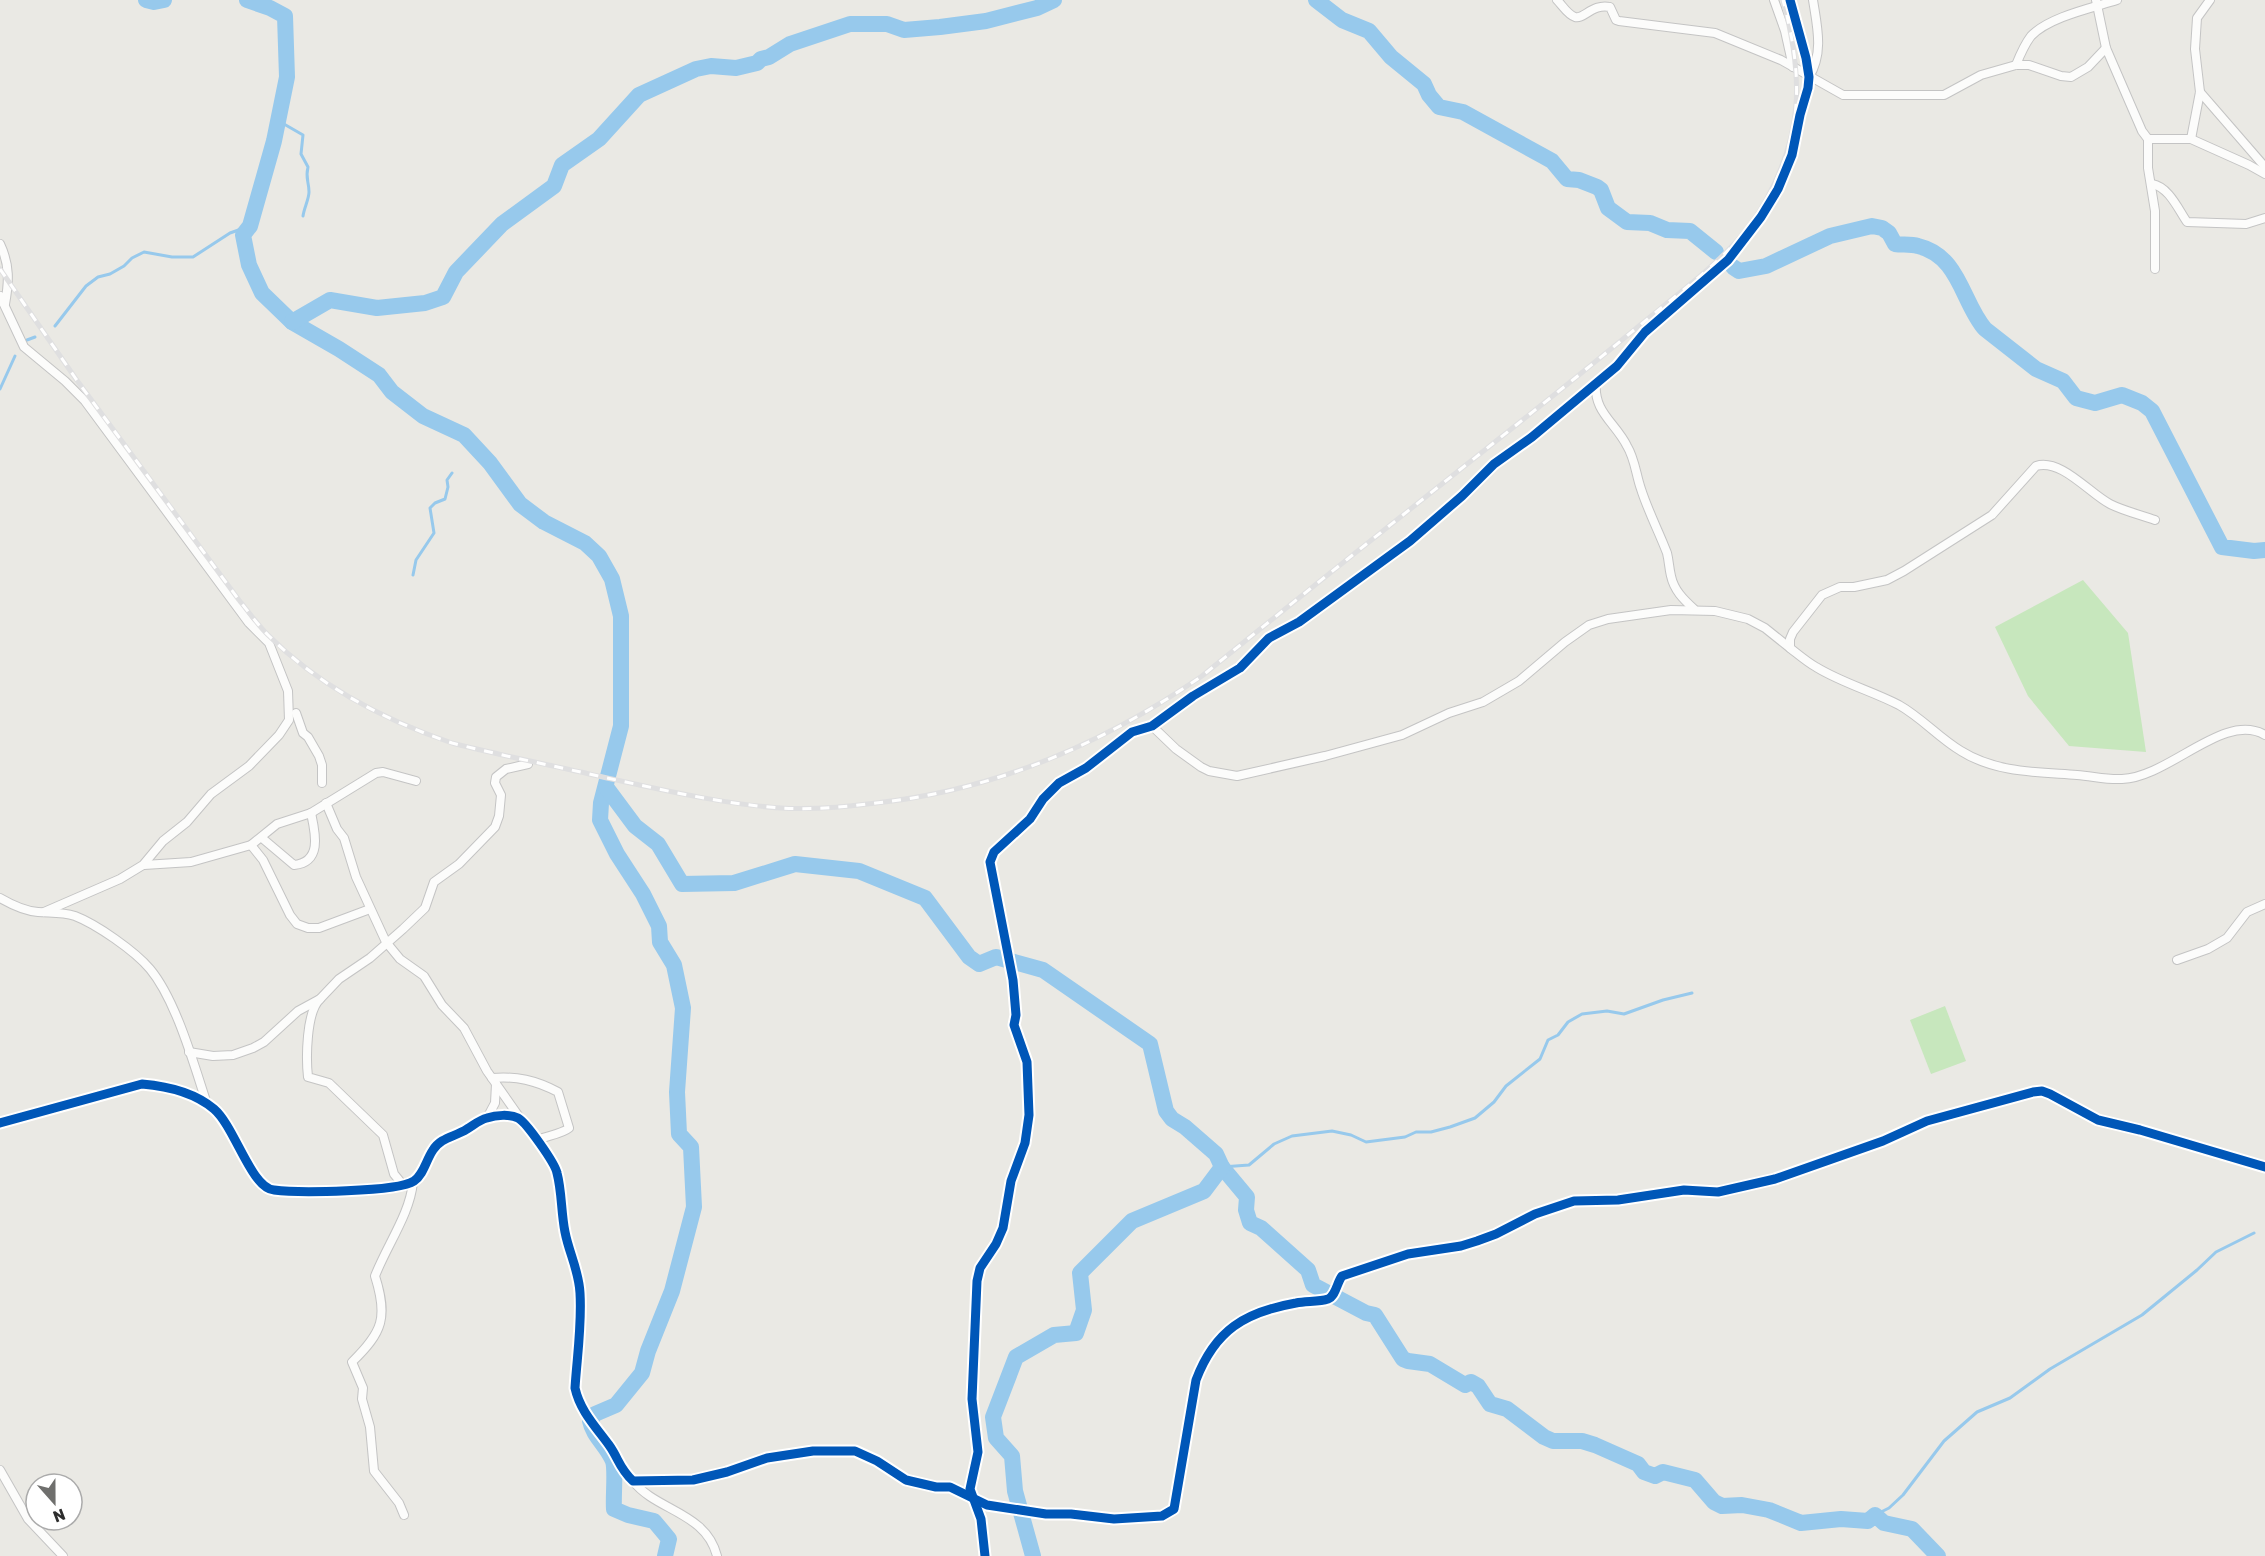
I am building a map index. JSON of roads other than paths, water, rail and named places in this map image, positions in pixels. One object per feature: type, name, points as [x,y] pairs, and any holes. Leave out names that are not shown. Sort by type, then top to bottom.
[{"type":"street","points":[[1557,0],[1568,4],[1576,17],[1581,17],[1593,8],[1604,5],[1610,7],[1616,20],[1619,21],[1707,31],[1793,67],[1843,95],[1935,97],[1944,95],[1980,75],[2016,65],[2030,65],[2061,76],[2071,77],[2088,68],[2106,48]]},
{"type":"street","points":[[1774,0],[1785,31],[1793,67]]},
{"type":"street","points":[[1790,0],[1809,77]]},
{"type":"street","points":[[985,1556],[981,1518],[970,1489],[978,1452],[972,1399],[977,1281],[980,1268],[996,1244],[1003,1228],[1011,1181],[1029,1127],[1030,1094],[1027,1062],[1014,1025],[1016,1015],[1013,980],[990,862],[994,852],[1030,819],[1043,799],[1059,783],[1086,768],[1132,732],[1152,726],[1193,696],[1240,668],[1269,638],[1308,616],[1410,541],[1462,496],[1494,464],[1617,366],[1645,332],[1728,260],[1761,217],[1778,189],[1792,155],[1809,77],[1815,68],[1819,35],[1813,0]]},
{"type":"street","points":[[2016,65],[2024,46],[2032,35],[2057,20],[2096,3],[2117,0]]},
{"type":"street","points":[[2191,139],[2200,92],[2195,33],[2197,18],[2210,0]]},
{"type":"street","points":[[2096,3],[2106,48],[2148,140],[2148,168],[2155,211],[2155,269]]},
{"type":"street","points":[[2200,92],[2265,167]]},
{"type":"street","points":[[2148,140],[2191,139],[2265,174]]},
{"type":"street","points":[[2152,184],[2170,195],[2187,222],[2246,224],[2265,218]]},
{"type":"street","points":[[0,244],[8,270],[2,300],[24,348],[74,388],[85,401],[249,623],[269,643],[288,691],[289,720],[279,735],[249,766],[211,794],[187,822],[163,841],[143,865],[120,879],[44,912]]},
{"type":"street","points":[[1596,382],[1595,395],[1603,412],[1631,453],[1636,477],[1667,555],[1677,591],[1694,609]]},
{"type":"street","points":[[1790,648],[1793,632],[1822,595],[1840,587],[1887,580],[1904,571],[1992,515],[2036,466],[2044,463],[2085,485],[2107,503],[2156,520]]},
{"type":"street","points":[[1152,726],[1176,749],[1201,767],[1209,771],[1237,776],[1325,756],[1402,735],[1449,713],[1483,702],[1519,681],[1589,625],[1608,619],[1694,609],[1715,611],[1748,620],[1765,628],[1828,674],[1875,693],[1909,711],[1968,755],[2014,770],[2110,779],[2131,778],[2152,773],[2212,738],[2233,730],[2251,729],[2265,735]]},
{"type":"street","points":[[296,713],[303,733],[315,747],[322,765],[322,783]]},
{"type":"street","points":[[403,1185],[394,1174],[383,1136],[327,1081],[308,1077],[309,1027],[314,1008],[342,976],[370,958],[425,908],[435,882],[459,864],[495,827],[499,816],[501,795],[495,783],[496,777],[506,769],[528,764]]},
{"type":"street","points":[[143,865],[191,862],[251,845],[277,824],[311,813],[376,773],[382,772],[416,781]]},
{"type":"street","points":[[326,803],[337,829],[344,838],[356,877],[386,942],[400,959],[424,976],[442,1005],[464,1028],[494,1081],[556,1169],[563,1223],[579,1281],[579,1330],[575,1388],[577,1397],[622,1471],[640,1489],[684,1514],[706,1533],[717,1556]]},
{"type":"street","points":[[262,838],[294,865],[305,862],[312,856],[316,845],[311,813]]},
{"type":"street","points":[[251,845],[263,860],[290,915],[297,924],[308,928],[319,928],[370,909]]},
{"type":"street","points":[[0,898],[15,907],[65,913],[91,923],[150,968],[166,995],[207,1104]]},
{"type":"street","points":[[2177,960],[2208,949],[2227,938],[2247,912],[2265,904]]},
{"type":"street","points":[[189,1052],[213,1056],[244,1052],[264,1042],[298,1011],[320,999]]},
{"type":"street","points":[[494,1081],[514,1077],[524,1078],[558,1092],[569,1128],[537,1140]]},
{"type":"street","points":[[487,1118],[495,1103],[494,1081]]},
{"type":"street","points":[[0,1123],[142,1084],[158,1085],[196,1097],[221,1116],[229,1126],[257,1180],[266,1188],[305,1191],[374,1188],[413,1182],[420,1175],[433,1149],[440,1142],[487,1118],[510,1116],[520,1118]]},
{"type":"street","points":[[633,1480],[693,1480],[727,1472],[767,1458],[813,1451],[855,1451],[877,1461],[906,1480],[936,1487],[950,1487],[987,1504],[1046,1514],[1071,1514],[1114,1519],[1162,1516],[1174,1509],[1176,1503],[1187,1422],[1196,1380],[1209,1351],[1229,1329],[1256,1314],[1297,1303],[1328,1299],[1342,1276],[1408,1254],[1461,1246],[1477,1241],[1535,1214],[1574,1201],[1618,1200],[1684,1190],[1718,1192],[1774,1179],[1883,1141],[1927,1120],[2042,1091],[2098,1120],[2265,1167]]},
{"type":"street","points":[[404,1515],[399,1503],[374,1471],[370,1427],[362,1399],[363,1388],[352,1362],[361,1354],[381,1324],[383,1301],[375,1276],[395,1230],[407,1210],[413,1182]]},
{"type":"street","points":[[0,1470],[28,1519],[63,1556]]},
{"type":"waterway","points":[[146,0],[154,2],[164,0]]},
{"type":"waterway","points":[[247,0],[285,16],[287,77],[274,141],[250,226],[243,235],[249,265],[262,293],[292,322],[379,375],[392,392],[423,416],[464,435],[490,463],[520,504],[544,522],[585,543],[599,556],[612,579],[621,616],[621,726],[601,803],[600,820],[617,854],[643,894],[659,926],[660,942],[674,965],[683,1008],[677,1092],[679,1134],[691,1147],[694,1207],[672,1291],[648,1351],[642,1373],[616,1405],[595,1414],[590,1421],[613,1461],[614,1509],[654,1521],[669,1539],[665,1556]]},
{"type":"waterway","points":[[292,322],[330,300],[377,308],[425,303],[443,297],[456,272],[502,224],[554,186],[562,165],[599,139],[639,95],[696,69],[711,66],[736,68],[757,63],[790,44],[850,24],[887,24],[904,30],[940,27],[986,21],[1037,8],[1054,0]]},
{"type":"waterway","points":[[1316,0],[1342,20],[1369,31],[1391,57],[1424,84],[1429,95],[1439,107],[1463,112],[1552,161],[1567,179],[1579,180],[1597,187],[1601,190],[1608,208],[1627,222],[1650,223],[1667,230],[1690,231],[1716,252]]},
{"type":"waterway","points":[[277,120],[303,135],[301,154],[308,167],[309,192],[303,216]]},
{"type":"waterway","points":[[55,326],[86,286],[98,277],[110,274],[124,266],[132,258],[144,252],[172,257],[193,257],[230,233],[250,226]]},
{"type":"waterway","points":[[1733,267],[1739,271],[1766,266],[1830,236],[1872,226],[1882,228],[1889,233],[1895,244],[1915,245],[1932,251],[1952,270],[1985,329],[2036,369],[2063,381],[2076,398],[2095,403],[2122,395],[2142,403],[2152,411],[2222,547],[2265,550]]},
{"type":"waterway","points":[[27,340],[35,337]]},
{"type":"waterway","points":[[0,389],[15,356]]},
{"type":"waterway","points":[[413,575],[416,560],[434,533],[430,508],[445,499],[447,480],[452,473]]},
{"type":"waterway","points":[[606,787],[635,826],[658,844],[682,884],[734,883],[795,864],[859,871],[925,898],[969,957],[979,964],[996,957],[1043,970],[1150,1044],[1166,1111],[1172,1119],[1185,1127],[1216,1154],[1222,1167],[1247,1197],[1246,1210],[1250,1223],[1261,1228],[1308,1270],[1313,1285],[1366,1313],[1375,1315],[1403,1359],[1430,1364],[1465,1385],[1471,1382],[1478,1386],[1490,1404],[1507,1409],[1544,1437],[1553,1441],[1582,1441],[1638,1464],[1644,1472],[1655,1476],[1663,1472],[1695,1480],[1714,1502],[1722,1506],[1742,1505],[1769,1510],[1801,1523],[1841,1519],[1868,1521],[1875,1515],[1884,1523],[1912,1529],[1938,1556]]},
{"type":"waterway","points":[[1222,1167],[1249,1165],[1274,1144],[1292,1136],[1332,1131],[1351,1135],[1366,1142],[1405,1137],[1416,1132],[1431,1132],[1475,1118],[1494,1102],[1506,1086],[1540,1059],[1548,1040],[1558,1035],[1568,1022],[1582,1014],[1607,1011],[1624,1014],[1663,1000],[1692,993]]},
{"type":"waterway","points":[[1033,1556],[1015,1491],[1012,1456],[996,1438],[993,1417],[1016,1357],[1054,1335],[1076,1333],[1084,1310],[1080,1273],[1132,1221],[1204,1191],[1222,1167]]},
{"type":"waterway","points":[[1875,1515],[1889,1508],[1903,1495],[1944,1441],[1977,1412],[2010,1398],[2050,1369],[2142,1315],[2216,1252],[2254,1233]]},
{"type":"railway","points":[[0,269],[76,379],[256,622],[309,670],[354,700],[402,724],[452,743],[715,800],[805,809],[853,806],[920,797],[1006,775],[1087,743],[1126,723],[1202,676],[1574,379],[1720,258],[1745,232],[1765,202],[1787,152],[1796,103],[1796,79],[1790,28],[1783,0]]}]
